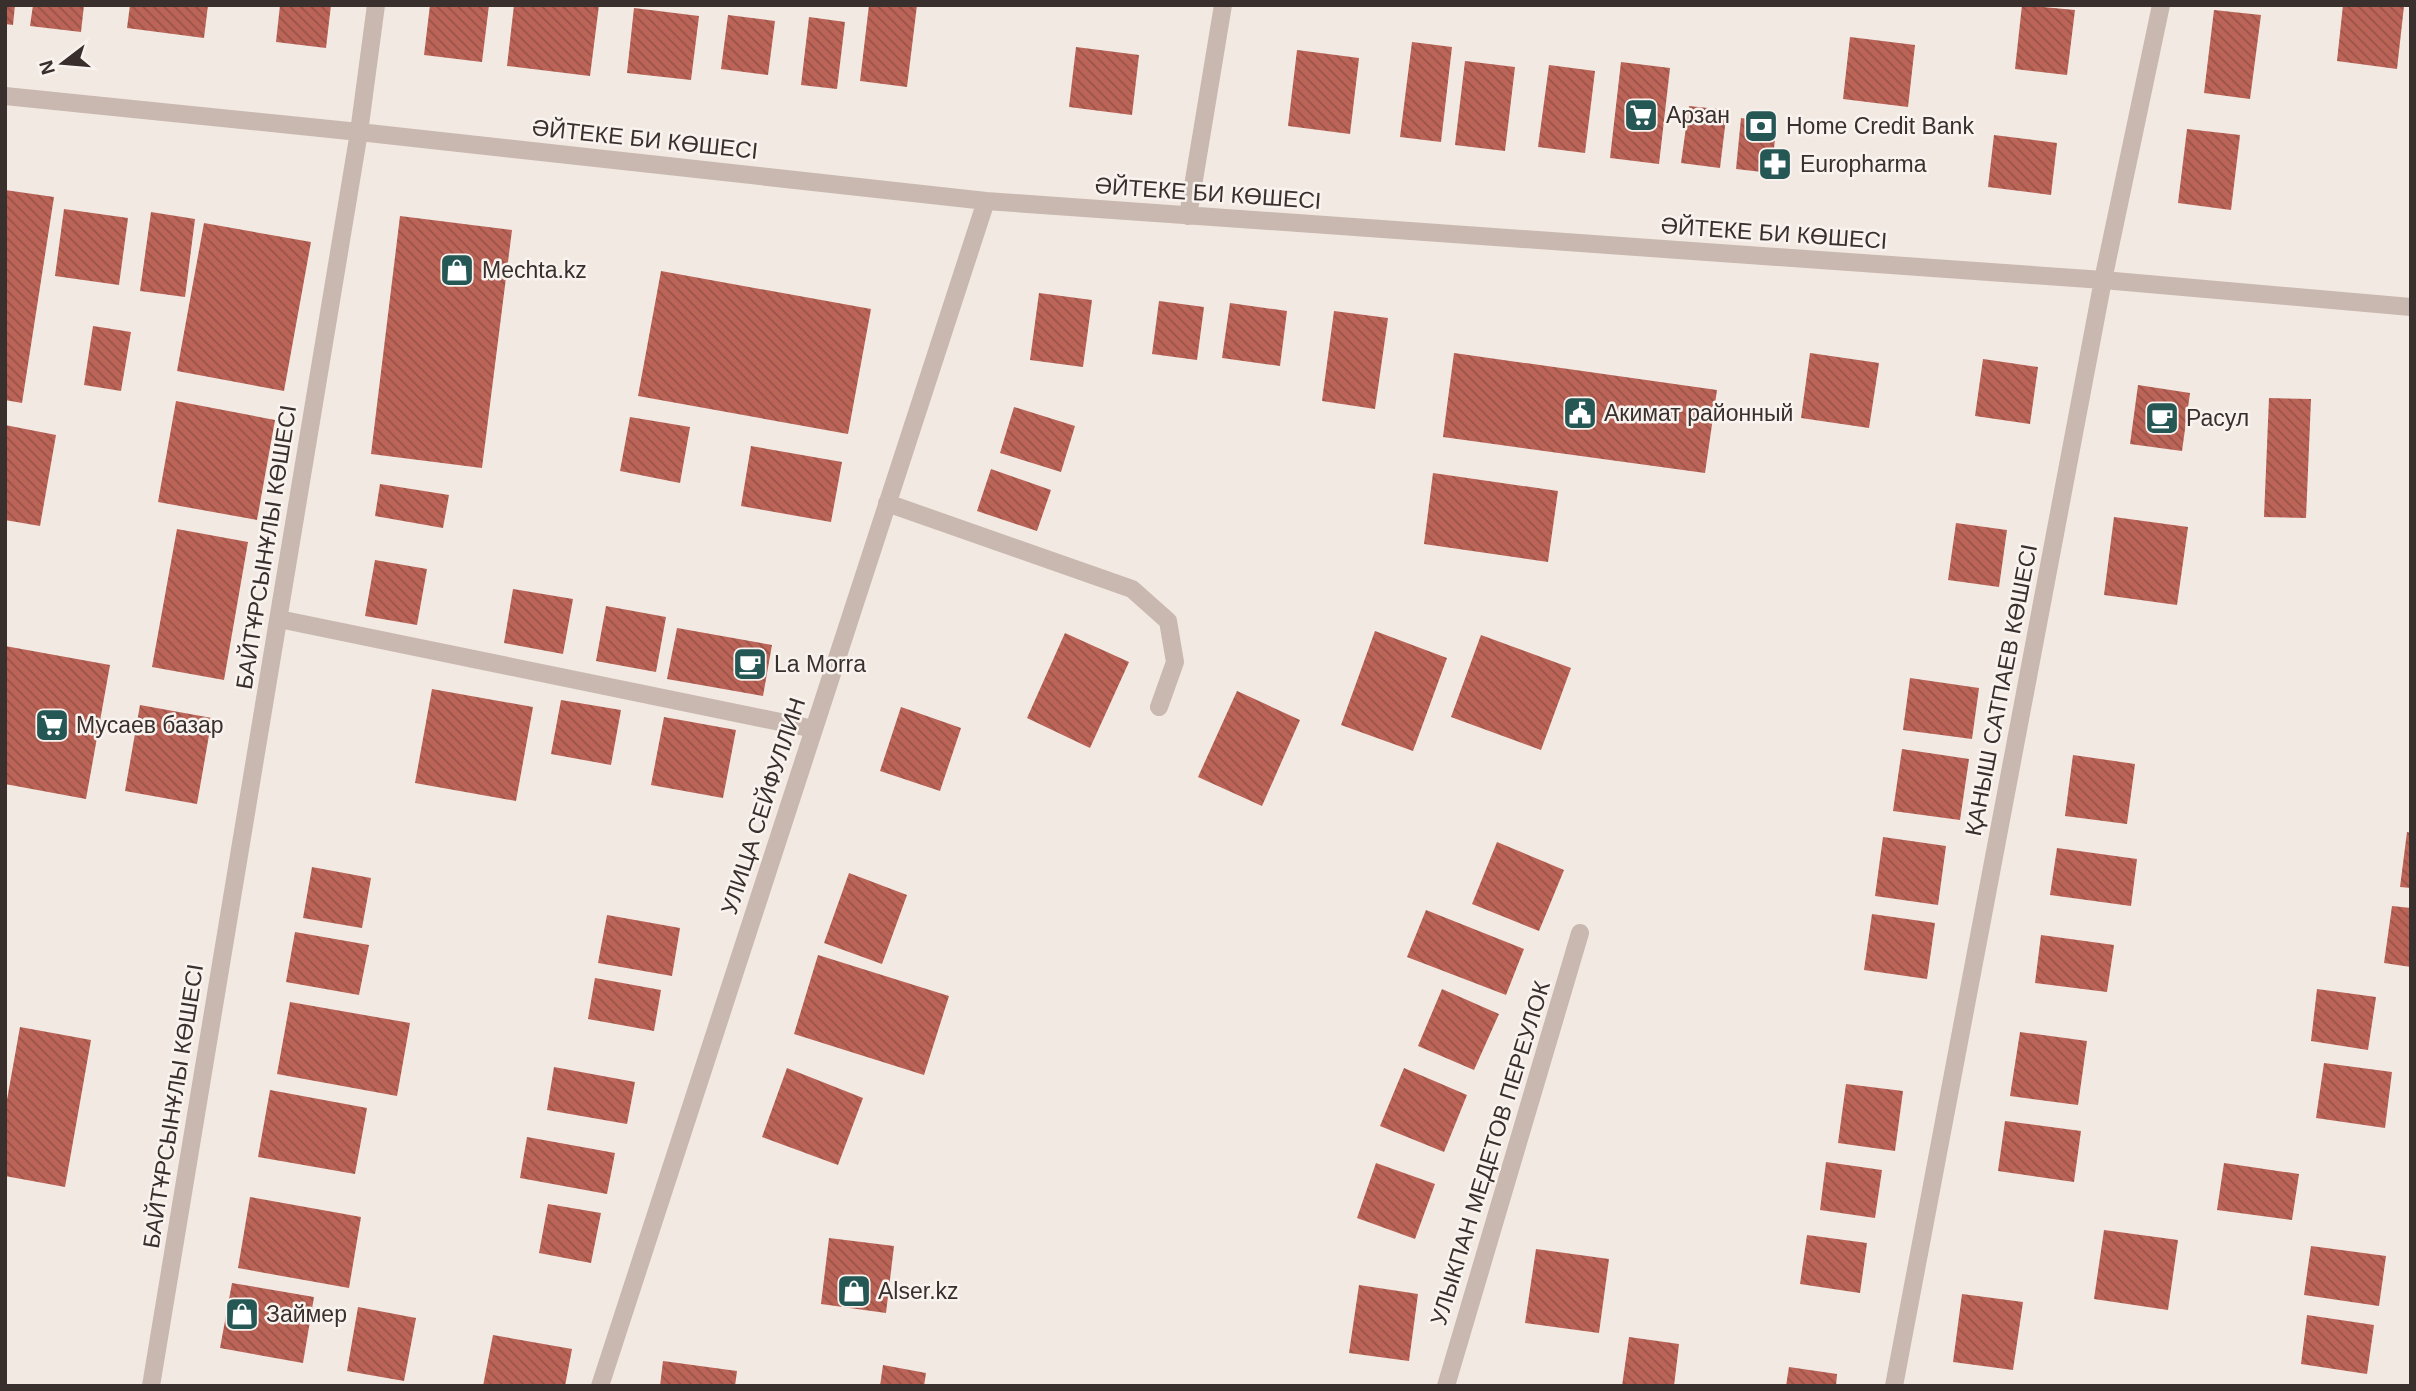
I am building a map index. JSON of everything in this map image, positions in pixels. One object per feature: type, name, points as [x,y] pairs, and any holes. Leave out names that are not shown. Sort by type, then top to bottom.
[{"type":"street","name":"БАЙТҰРСЫНҰЛЫ КӨШЕСІ","points":[[151,1386],[359,132],[376,5]]},
{"type":"street","points":[[1188,216],[1223,5]]},
{"type":"street","name":"ҚАНЫШ САТПАЕВ КӨШЕСІ","points":[[1894,1386],[2103,280],[2161,5]]},
{"type":"street","name":"ӘЙТЕКЕ БИ КӨШЕСІ","points":[[5,96],[986,201],[2103,280],[2411,307]]},
{"type":"street","name":"УЛИЦА СЕЙФУЛЛИН","points":[[600,1386],[986,201]]},
{"type":"street","points":[[887,503],[1132,589],[1168,621],[1175,662],[1159,708]]},
{"type":"street","points":[[279,619],[814,729]]},
{"type":"street","name":"УЛЫКПАН МЕДЕТОВ ПЕРЕУЛОК","points":[[1446,1386],[1580,933]]},
{"type":"building","points":[[5,5],[15,5],[13,25],[5,24]]},
{"type":"building","points":[[33,5],[84,5],[81,32],[30,26]]},
{"type":"building","points":[[130,5],[208,5],[204,38],[127,28]]},
{"type":"building","points":[[280,5],[331,5],[326,48],[276,42]]},
{"type":"building","points":[[430,5],[489,5],[482,62],[424,55]]},
{"type":"building","points":[[514,5],[599,5],[590,76],[507,66]]},
{"type":"building","points":[[869,5],[917,5],[907,87],[860,81]]},
{"type":"building","points":[[2022,5],[2075,10],[2067,75],[2015,69]]},
{"type":"building","points":[[2343,5],[2404,6],[2397,69],[2337,61]]},
{"type":"building","points":[[634,8],[699,16],[691,80],[627,73]]},
{"type":"building","points":[[2214,10],[2261,15],[2250,99],[2204,93]]},
{"type":"building","points":[[728,15],[775,21],[768,75],[721,69]]},
{"type":"building","points":[[809,17],[845,22],[837,89],[801,85]]},
{"type":"building","points":[[1850,37],[1915,45],[1908,107],[1843,99]]},
{"type":"building","points":[[1412,42],[1452,47],[1441,142],[1400,137]]},
{"type":"building","points":[[1076,47],[1139,55],[1132,115],[1069,107]]},
{"type":"building","points":[[1297,50],[1359,58],[1350,134],[1288,126]]},
{"type":"building","points":[[1465,61],[1515,67],[1505,151],[1455,145]]},
{"type":"building","points":[[1621,62],[1670,68],[1659,164],[1610,158]]},
{"type":"building","points":[[1549,65],[1595,71],[1585,153],[1538,147]]},
{"type":"building","points":[[1689,106],[1727,110],[1720,168],[1681,163]]},
{"type":"building","points":[[1741,118],[1777,123],[1771,173],[1736,169]]},
{"type":"building","points":[[2187,129],[2240,135],[2231,210],[2178,203]]},
{"type":"building","points":[[1994,135],[2057,143],[2051,195],[1988,187]]},
{"type":"building","points":[[5,190],[54,197],[22,403],[5,400]]},
{"type":"building","points":[[64,209],[128,218],[119,285],[55,276]]},
{"type":"building","points":[[151,212],[195,219],[185,297],[140,291]]},
{"type":"building","points":[[400,216],[512,230],[482,468],[371,454]]},
{"type":"building","points":[[204,223],[311,242],[284,391],[177,371]]},
{"type":"building","points":[[661,271],[871,309],[848,434],[638,396]]},
{"type":"building","points":[[1039,293],[1092,300],[1083,367],[1030,360]]},
{"type":"building","points":[[1159,301],[1204,307],[1197,360],[1152,354]]},
{"type":"building","points":[[1230,303],[1287,311],[1280,366],[1222,358]]},
{"type":"building","points":[[1334,311],[1388,318],[1375,409],[1322,401]]},
{"type":"building","points":[[93,326],[131,332],[121,391],[84,385]]},
{"type":"building","name":"Акимат районный","points":[[1454,353],[1717,390],[1705,473],[1443,437]]},
{"type":"building","points":[[1810,353],[1879,363],[1869,428],[1801,418]]},
{"type":"building","points":[[1983,359],[2038,367],[2030,424],[1975,416]]},
{"type":"building","points":[[2138,385],[2190,393],[2182,451],[2130,444]]},
{"type":"building","points":[[2269,398],[2311,399],[2306,518],[2264,517]]},
{"type":"building","points":[[176,401],[275,420],[257,520],[158,502]]},
{"type":"building","points":[[1014,407],[1075,426],[1061,472],[1000,453]]},
{"type":"building","points":[[630,417],[690,427],[680,483],[620,471]]},
{"type":"building","points":[[5,425],[56,435],[40,526],[5,520]]},
{"type":"building","points":[[751,446],[842,462],[831,522],[741,506]]},
{"type":"building","points":[[991,469],[1051,490],[1037,531],[977,511]]},
{"type":"building","points":[[1433,473],[1558,491],[1548,562],[1424,544]]},
{"type":"building","points":[[380,484],[449,495],[443,528],[375,516]]},
{"type":"building","points":[[2114,517],[2188,527],[2177,605],[2104,595]]},
{"type":"building","points":[[1956,523],[2007,530],[1999,587],[1948,580]]},
{"type":"building","points":[[177,529],[248,542],[224,680],[152,667]]},
{"type":"building","points":[[375,560],[427,569],[417,625],[365,616]]},
{"type":"building","points":[[513,589],[573,599],[563,654],[504,643]]},
{"type":"building","points":[[606,606],[666,617],[656,672],[596,661]]},
{"type":"building","points":[[677,628],[772,645],[763,696],[667,679]]},
{"type":"building","points":[[1375,631],[1447,658],[1413,751],[1341,725]]},
{"type":"building","points":[[1065,633],[1129,662],[1090,748],[1027,718]]},
{"type":"building","points":[[1481,635],[1571,668],[1541,750],[1451,717]]},
{"type":"building","name":"Мусаев базар","points":[[5,646],[110,665],[86,799],[5,784]]},
{"type":"building","points":[[1910,678],[1979,688],[1972,739],[1903,730]]},
{"type":"building","points":[[432,689],[533,707],[516,801],[415,783]]},
{"type":"building","points":[[1237,691],[1300,720],[1262,806],[1198,777]]},
{"type":"building","points":[[561,700],[621,710],[611,765],[551,754]]},
{"type":"building","points":[[140,705],[212,718],[197,804],[125,791]]},
{"type":"building","points":[[901,707],[961,728],[940,791],[880,771]]},
{"type":"building","points":[[664,717],[736,730],[723,798],[651,785]]},
{"type":"building","points":[[1902,749],[1969,759],[1960,820],[1893,811]]},
{"type":"building","points":[[2073,755],[2135,764],[2127,824],[2065,816]]},
{"type":"building","points":[[2407,832],[2411,833],[2411,888],[2400,887]]},
{"type":"building","points":[[1883,837],[1946,846],[1938,905],[1875,896]]},
{"type":"building","points":[[1497,842],[1564,870],[1539,931],[1472,904]]},
{"type":"building","points":[[2057,848],[2137,859],[2131,906],[2050,895]]},
{"type":"building","points":[[312,867],[371,878],[362,928],[303,918]]},
{"type":"building","points":[[849,873],[907,895],[882,964],[824,943]]},
{"type":"building","points":[[2392,906],[2411,908],[2411,967],[2384,963]]},
{"type":"building","points":[[1426,910],[1524,949],[1506,995],[1407,957]]},
{"type":"building","points":[[1872,914],[1935,923],[1927,979],[1864,970]]},
{"type":"building","points":[[607,915],[680,928],[672,976],[598,963]]},
{"type":"building","points":[[295,932],[369,945],[359,995],[286,982]]},
{"type":"building","points":[[2041,935],[2114,945],[2107,992],[2035,983]]},
{"type":"building","points":[[818,955],[949,996],[924,1075],[794,1034]]},
{"type":"building","points":[[595,978],[661,990],[654,1031],[588,1019]]},
{"type":"building","points":[[1442,989],[1499,1014],[1474,1070],[1418,1046]]},
{"type":"building","points":[[2317,989],[2376,997],[2368,1050],[2311,1041]]},
{"type":"building","points":[[290,1002],[410,1023],[397,1096],[277,1074]]},
{"type":"building","points":[[20,1027],[91,1040],[65,1187],[5,1176],[5,1111]]},
{"type":"building","points":[[2020,1032],[2087,1041],[2078,1105],[2010,1096]]},
{"type":"building","points":[[2324,1063],[2392,1072],[2385,1128],[2316,1118]]},
{"type":"building","points":[[554,1067],[635,1082],[627,1124],[547,1110]]},
{"type":"building","points":[[787,1068],[863,1098],[838,1165],[762,1137]]},
{"type":"building","points":[[1404,1068],[1467,1095],[1444,1152],[1380,1126]]},
{"type":"building","points":[[1846,1084],[1903,1091],[1895,1151],[1838,1143]]},
{"type":"building","points":[[270,1090],[367,1108],[355,1174],[258,1157]]},
{"type":"building","points":[[2005,1121],[2081,1131],[2074,1182],[1998,1171]]},
{"type":"building","points":[[527,1137],[615,1153],[607,1194],[520,1178]]},
{"type":"building","points":[[1826,1162],[1882,1170],[1875,1218],[1820,1210]]},
{"type":"building","points":[[1376,1163],[1435,1184],[1415,1239],[1357,1218]]},
{"type":"building","points":[[2224,1163],[2299,1174],[2292,1220],[2217,1210]]},
{"type":"building","points":[[250,1197],[361,1217],[349,1288],[238,1268]]},
{"type":"building","points":[[548,1204],[601,1213],[591,1263],[539,1253]]},
{"type":"building","points":[[2104,1230],[2178,1240],[2168,1310],[2094,1299]]},
{"type":"building","points":[[1807,1235],[1867,1243],[1860,1293],[1800,1284]]},
{"type":"building","points":[[829,1238],[894,1246],[886,1313],[821,1304]]},
{"type":"building","points":[[2311,1246],[2386,1256],[2379,1306],[2304,1295]]},
{"type":"building","points":[[1536,1249],[1609,1259],[1599,1333],[1525,1323]]},
{"type":"building","points":[[232,1283],[314,1297],[303,1363],[220,1348]]},
{"type":"building","points":[[1359,1285],[1418,1294],[1409,1361],[1349,1353]]},
{"type":"building","points":[[1962,1294],[2023,1302],[2013,1370],[1953,1362]]},
{"type":"building","points":[[358,1307],[416,1318],[404,1381],[347,1371]]},
{"type":"building","points":[[2307,1315],[2374,1325],[2367,1374],[2301,1364]]},
{"type":"building","points":[[493,1335],[572,1349],[565,1386],[483,1386]]},
{"type":"building","points":[[1629,1337],[1679,1344],[1674,1386],[1622,1386]]},
{"type":"building","points":[[663,1361],[737,1371],[735,1386],[660,1386]]},
{"type":"building","points":[[883,1365],[926,1373],[924,1386],[880,1386]]},
{"type":"building","points":[[1789,1367],[1837,1374],[1836,1386],[1786,1386]]},
{"type":"place","name":"Арзан","points":[[1641,115]]},
{"type":"place","name":"Home Credit Bank","points":[[1761,126]]},
{"type":"place","name":"Europharma","points":[[1775,164]]},
{"type":"place","name":"Mechta.kz","points":[[457,270]]},
{"type":"place","name":"Акимат районный","points":[[1580,413]]},
{"type":"place","name":"Расул","points":[[2162,418]]},
{"type":"place","name":"La Morra","points":[[750,664]]},
{"type":"place","name":"Мусаев базар","points":[[52,725]]},
{"type":"place","name":"Alser.kz","points":[[854,1291]]},
{"type":"place","name":"Займер","points":[[242,1314]]}]
